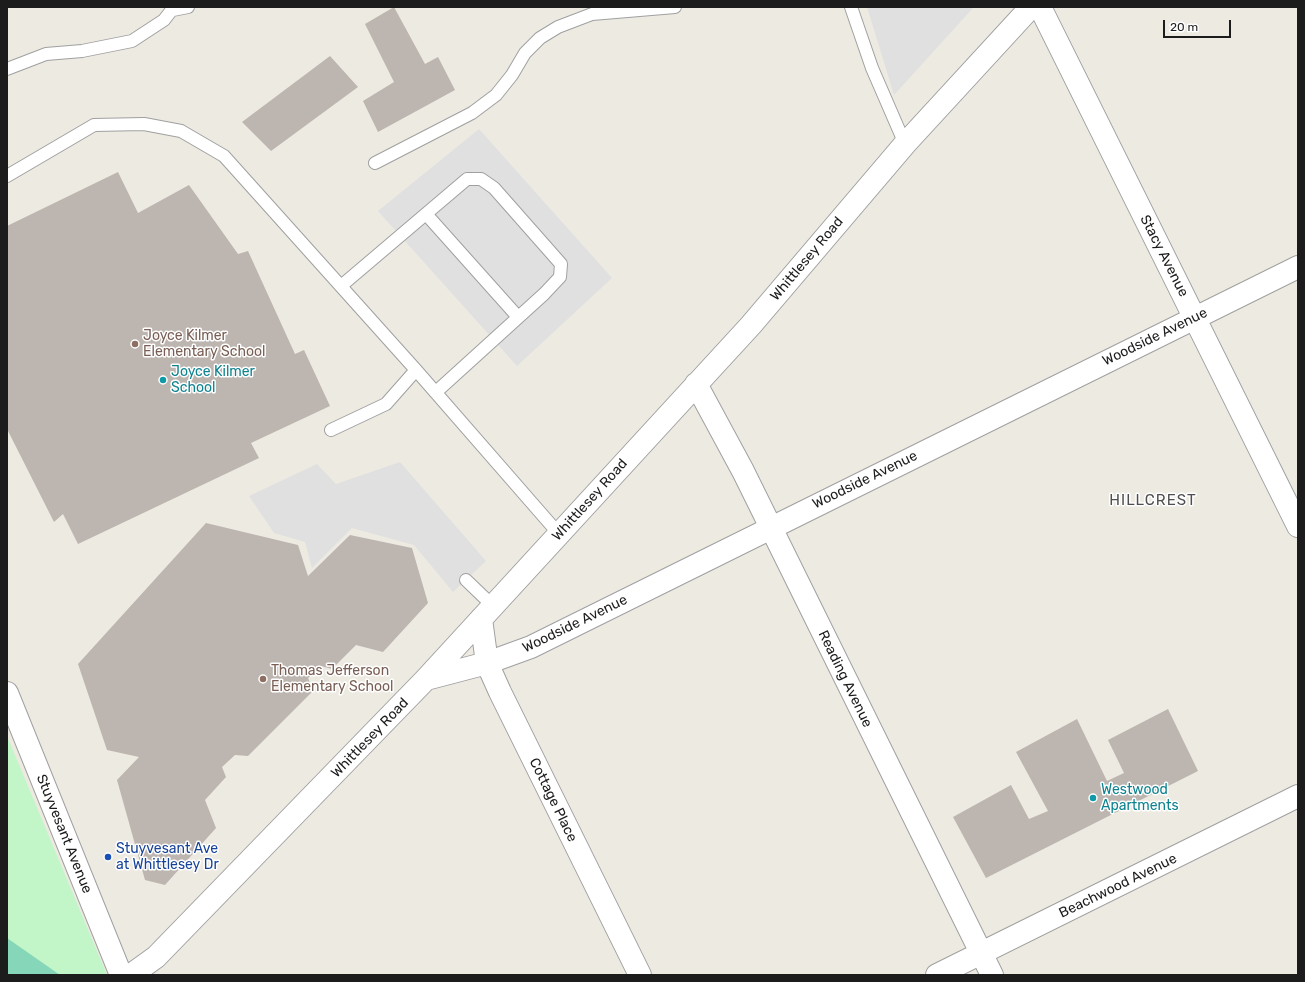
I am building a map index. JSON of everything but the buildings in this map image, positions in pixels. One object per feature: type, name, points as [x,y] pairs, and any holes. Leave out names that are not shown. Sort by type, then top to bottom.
[{"type":"street","name":"Whittlesey Road","points":[[131,975],[156,957],[426,679],[751,325],[904,144],[1031,7]]},
{"type":"street","name":"Stacy Avenue","points":[[1040,7],[1298,526]]},
{"type":"street","name":"Woodside Avenue","points":[[426,679],[487,663],[531,647],[1298,266]]},
{"type":"street","name":"Reading Avenue","points":[[696,384],[743,471],[992,975]]},
{"type":"street","name":"Cottage Place","points":[[487,613],[487,663],[640,975]]},
{"type":"street","name":"Stuyvesant Avenue","points":[[7,693],[121,975]]},
{"type":"street","name":"Beachwood Avenue","points":[[937,975],[1298,796]]},
{"type":"lane","points":[[7,69],[46,54],[82,51],[132,41],[164,20],[174,8],[188,7]]},
{"type":"lane","points":[[375,163],[472,112],[496,95],[525,53],[540,38],[558,27],[592,14],[675,7]]},
{"type":"lane","points":[[851,7],[872,68],[904,144]]},
{"type":"lane","points":[[7,176],[94,125],[144,124],[181,131],[224,156],[436,392],[559,534]]},
{"type":"lane","points":[[341,286],[467,179],[480,179],[494,188],[561,264],[560,277],[436,392]]},
{"type":"lane","points":[[426,214],[518,317]]},
{"type":"lane","points":[[331,430],[386,404],[416,370]]},
{"type":"lane","points":[[466,580],[487,613]]},
{"type":"green space","points":[[7,736],[107,975],[7,975]]},
{"type":"green space","points":[[7,938],[60,975],[7,975]]},
{"type":"shaded area","points":[[867,7],[974,7],[894,95]]},
{"type":"shaded area","points":[[479,129],[612,278],[517,366],[378,211]]},
{"type":"shaded area","points":[[400,462],[486,561],[453,592],[414,545],[352,528],[312,568],[305,542],[274,533],[249,496],[317,464],[336,484]]},
{"type":"place","name":"Joyce Kilmer Elementary School","points":[[135,344]]},
{"type":"place","name":"Joyce Kilmer School","points":[[163,380]]},
{"type":"place","name":"Thomas Jefferson Elementary School","points":[[263,679]]},
{"type":"place","name":"Westwood Apartments","points":[[1093,798]]},
{"type":"place","name":"Stuyvesant Ave at Whittlesey Dr","points":[[108,857]]},
{"type":"district","name":"HILLCREST","points":[[1153,501]]}]
